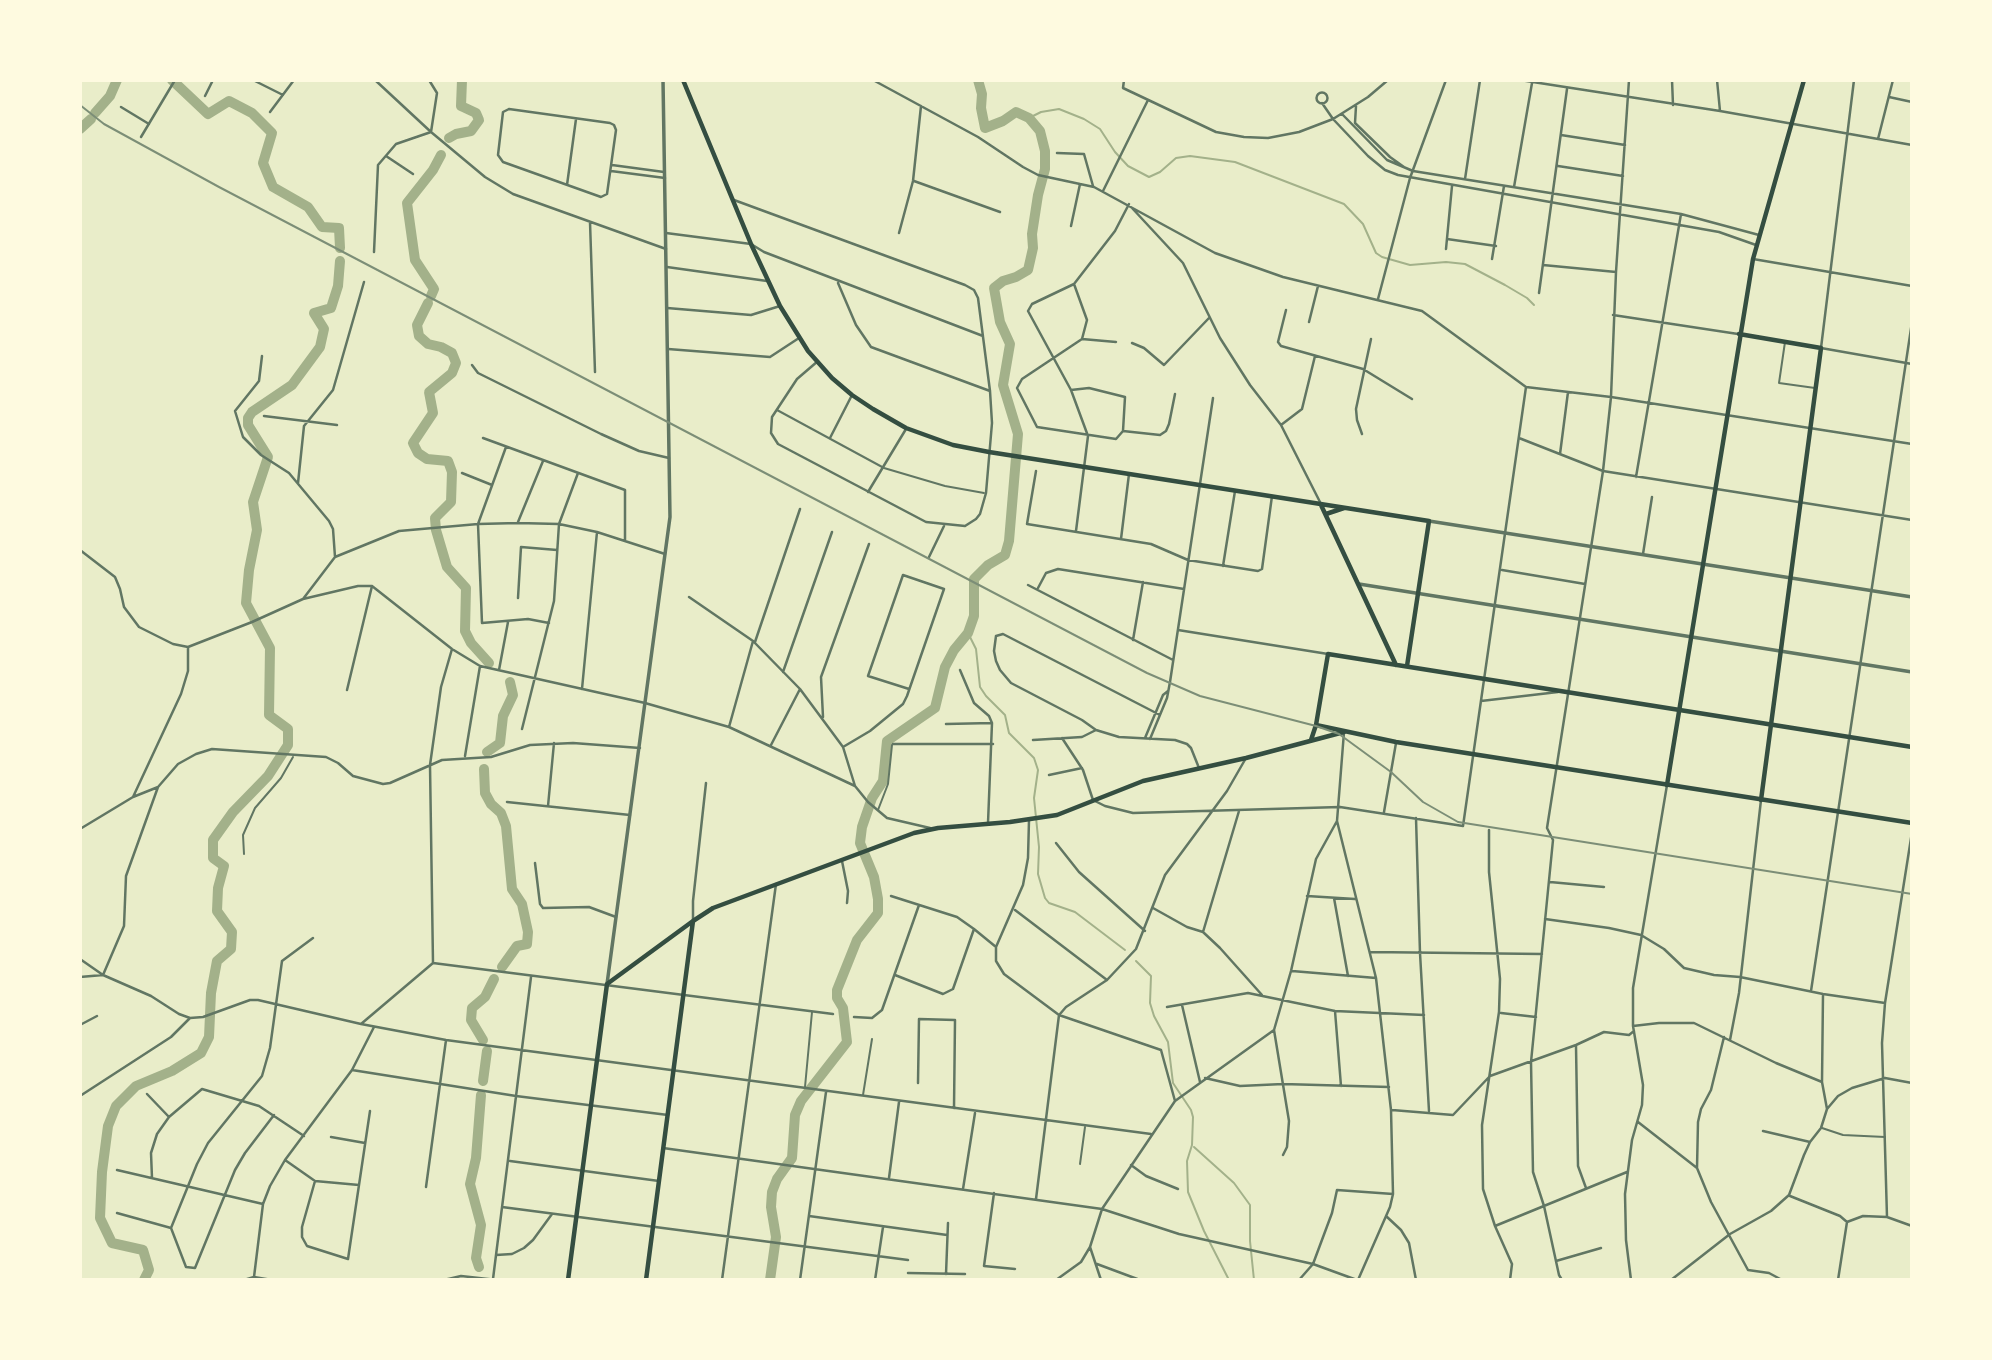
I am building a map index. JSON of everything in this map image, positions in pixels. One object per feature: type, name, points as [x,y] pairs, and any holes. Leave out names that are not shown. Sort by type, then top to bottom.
[{"type":"main road","points":[[683,80],[766,281],[799,338],[852,395],[906,428],[989,453],[1429,521],[1407,666]]},
{"type":"main road","points":[[1667,785],[1739,334],[1756,245],[1804,80]]},
{"type":"main road","points":[[1739,334],[1821,348],[1761,800]]},
{"type":"main road","points":[[1321,504],[1396,665]]},
{"type":"main road","points":[[1326,514],[1345,508]]},
{"type":"main road","points":[[1311,740],[1317,725],[1328,654],[1912,747]]},
{"type":"main road","points":[[1317,725],[1473,754],[1912,823]]},
{"type":"main road","points":[[568,1279],[607,985],[693,921],[713,908],[933,829],[1044,818],[1069,811],[1143,781],[1344,732]]},
{"type":"main road","points":[[646,1279],[693,921]]},
{"type":"street","points":[[141,137],[175,80]]},
{"type":"street","points":[[205,96],[213,80]]},
{"type":"street","points":[[253,80],[283,96]]},
{"type":"street","points":[[270,112],[295,80]]},
{"type":"street","points":[[375,80],[485,177],[513,194],[666,248]]},
{"type":"street","points":[[429,80],[437,93],[431,132]]},
{"type":"street","points":[[607,985],[670,517],[663,80]]},
{"type":"street","points":[[873,80],[978,137],[1038,175],[1094,187],[1215,253],[1318,286],[1409,306],[1432,317],[1525,387],[1611,397],[1912,444]]},
{"type":"street","points":[[1124,80],[1123,88],[1148,100],[1216,132],[1244,137],[1284,136],[1333,119],[1356,106],[1388,80]]},
{"type":"street","points":[[1378,299],[1410,178],[1446,80]]},
{"type":"street","points":[[1465,179],[1480,80]]},
{"type":"street","points":[[1520,80],[1720,111],[1912,145]]},
{"type":"street","points":[[1562,1279],[1533,1172],[1531,1062],[1553,840],[1547,828],[1603,471],[1611,397],[1613,315],[1629,80]]},
{"type":"street","points":[[1672,80],[1673,105]]},
{"type":"street","points":[[1717,80],[1720,111]]},
{"type":"street","points":[[1854,80],[1821,348],[1912,364]]},
{"type":"street","points":[[1878,139],[1893,80]]},
{"type":"street","points":[[1514,187],[1532,83]]},
{"type":"street","points":[[1539,293],[1567,88]]},
{"type":"street","points":[[1889,97],[1912,102]]},
{"type":"street","points":[[1103,192],[1148,100]]},
{"type":"street","points":[[1322,103],[1362,150],[1385,170],[1452,186],[1719,232],[1756,245]]},
{"type":"street","points":[[899,233],[914,181],[921,106]]},
{"type":"street","points":[[1356,106],[1355,123],[1390,157],[1407,168]]},
{"type":"street","points":[[121,107],[149,124]]},
{"type":"street","points":[[505,110],[576,118],[614,125],[616,130],[605,196],[503,162],[499,158],[505,110]]},
{"type":"street","points":[[1342,114],[1387,160],[1413,171],[1681,214],[1759,235]]},
{"type":"street","points":[[568,185],[576,118]]},
{"type":"street","points":[[374,252],[378,165],[396,144],[431,132]]},
{"type":"street","points":[[1561,135],[1625,145]]},
{"type":"street","points":[[1057,153],[1083,154],[1094,187]]},
{"type":"street","points":[[386,156],[414,174]]},
{"type":"street","points":[[612,164],[665,172]]},
{"type":"street","points":[[1557,166],[1623,176]]},
{"type":"street","points":[[611,171],[665,178]]},
{"type":"street","points":[[914,181],[1000,212]]},
{"type":"street","points":[[1071,226],[1080,184]]},
{"type":"street","points":[[1492,259],[1504,185]]},
{"type":"street","points":[[1446,249],[1452,186]]},
{"type":"street","points":[[733,200],[974,290],[978,298],[992,423],[986,493],[980,514],[965,526],[944,526],[926,522],[778,444],[771,433],[770,425],[776,410],[797,379],[818,361]]},
{"type":"street","points":[[1076,531],[1087,436],[1071,390],[1028,311],[1032,303],[1074,284],[1115,231],[1129,204]]},
{"type":"street","points":[[1129,204],[1183,263],[1209,318],[1245,379],[1281,425],[1321,504]]},
{"type":"street","points":[[1636,477],[1681,214]]},
{"type":"street","points":[[590,222],[595,372]]},
{"type":"street","points":[[666,233],[751,244],[764,252],[983,336]]},
{"type":"street","points":[[1447,239],[1496,246]]},
{"type":"street","points":[[1754,259],[1912,286]]},
{"type":"street","points":[[1543,265],[1616,272]]},
{"type":"street","points":[[667,267],[766,281]]},
{"type":"street","points":[[838,281],[856,325],[871,347],[990,391]]},
{"type":"street","points":[[298,483],[306,421],[333,390],[364,282]]},
{"type":"street","points":[[1074,284],[1087,320],[1082,339]]},
{"type":"street","points":[[1309,322],[1318,286]]},
{"type":"street","points":[[667,308],[751,315],[780,306]]},
{"type":"street","points":[[1286,310],[1279,344],[1363,369],[1412,399]]},
{"type":"street","points":[[1613,315],[1739,334]]},
{"type":"street","points":[[1132,343],[1144,348],[1164,365],[1209,318]]},
{"type":"street","points":[[1811,991],[1847,736],[1912,322]]},
{"type":"street","points":[[667,349],[770,357],[799,338]]},
{"type":"street","points":[[1071,390],[1089,388],[1122,395],[1126,399],[1123,431],[1116,439],[1037,427],[1017,388],[1023,379],[1082,339],[1116,342]]},
{"type":"street","points":[[1362,434],[1356,409],[1371,340]]},
{"type":"street","points":[[262,356],[259,381],[235,411],[243,437],[261,455],[289,473],[329,521],[333,529],[335,557]]},
{"type":"street","points":[[1281,425],[1302,409],[1315,356]]},
{"type":"street","points":[[472,365],[478,373],[601,434],[639,451],[669,458]]},
{"type":"street","points":[[1062,738],[1082,768],[1093,800],[1133,813],[1340,807],[1463,826],[1525,387]]},
{"type":"street","points":[[1560,454],[1568,392]]},
{"type":"street","points":[[1123,431],[1160,435],[1166,431],[1175,394]]},
{"type":"street","points":[[830,438],[852,395]]},
{"type":"street","points":[[1150,740],[1163,695],[1168,691],[1213,398]]},
{"type":"street","points":[[264,416],[337,425]]},
{"type":"street","points":[[868,492],[906,428]]},
{"type":"street","points":[[482,438],[625,490],[625,540]]},
{"type":"street","points":[[1519,438],[1603,471],[1912,520]]},
{"type":"street","points":[[506,447],[478,524],[482,623],[528,619],[550,624]]},
{"type":"street","points":[[518,523],[543,461]]},
{"type":"street","points":[[1035,471],[1027,524],[1151,544],[1188,560],[1260,571],[1272,496]]},
{"type":"street","points":[[462,473],[492,485]]},
{"type":"street","points":[[522,729],[550,624],[559,524],[578,473]]},
{"type":"street","points":[[1121,539],[1129,474]]},
{"type":"street","points":[[1223,566],[1235,491]]},
{"type":"street","points":[[1643,554],[1652,497]]},
{"type":"street","points":[[729,727],[754,641],[800,509]]},
{"type":"street","points":[[1429,521],[1912,597]]},
{"type":"street","points":[[303,599],[335,557],[390,533],[478,524],[559,524],[625,540],[665,554]]},
{"type":"street","points":[[929,556],[944,526]]},
{"type":"street","points":[[783,672],[832,532]]},
{"type":"street","points":[[582,689],[597,533]]},
{"type":"street","points":[[823,717],[821,677],[869,544]]},
{"type":"street","points":[[518,598],[521,547],[557,550]]},
{"type":"street","points":[[80,550],[115,578],[124,607],[139,627],[173,644],[188,647],[261,619],[303,599],[358,586],[372,586],[452,649],[480,666],[645,702],[729,727],[855,786]]},
{"type":"street","points":[[1037,590],[1046,573],[1058,569],[1184,589]]},
{"type":"street","points":[[1500,570],[1585,584]]},
{"type":"street","points":[[843,747],[870,731],[898,709],[909,690],[944,589],[903,575],[868,676],[909,690]]},
{"type":"street","points":[[1133,640],[1143,582]]},
{"type":"street","points":[[1359,584],[1912,672]]},
{"type":"street","points":[[1028,585],[1173,660]]},
{"type":"street","points":[[347,690],[372,586]]},
{"type":"street","points":[[689,597],[754,641],[800,689],[843,747],[855,786],[876,810],[887,818],[933,829]]},
{"type":"street","points":[[499,670],[508,622]]},
{"type":"street","points":[[1178,630],[1328,654]]},
{"type":"street","points":[[1158,714],[1003,634],[998,634],[994,639],[994,651],[1000,670],[1011,682],[1096,730],[1119,737],[1175,740],[1187,744],[1193,751],[1199,769]]},
{"type":"street","points":[[133,797],[181,694],[188,671],[188,647]]},
{"type":"street","points":[[433,963],[430,765],[441,687],[452,649]]},
{"type":"street","points":[[465,758],[480,666]]},
{"type":"street","points":[[960,670],[974,703],[989,716],[992,723],[988,824]]},
{"type":"street","points":[[771,745],[800,689]]},
{"type":"street","points":[[1480,702],[1568,691]]},
{"type":"street","points":[[1144,739],[1158,714]]},
{"type":"street","points":[[946,723],[992,723]]},
{"type":"street","points":[[1033,740],[1082,737],[1096,730]]},
{"type":"street","points":[[1283,1155],[1287,1147],[1289,1121],[1274,1030],[1291,971],[1316,859],[1337,821],[1344,732]]},
{"type":"street","points":[[1384,813],[1396,741]]},
{"type":"street","points":[[548,806],[554,743]]},
{"type":"street","points":[[103,975],[124,926],[127,876],[135,845],[158,787],[178,764],[196,754],[212,749],[237,749],[278,755],[326,757],[353,776],[383,784],[442,760],[491,757],[530,745],[600,744],[640,748]]},
{"type":"street","points":[[893,744],[993,744]]},
{"type":"street","points":[[1036,1199],[1059,1015],[1066,1007],[1107,980],[1136,949],[1169,869],[1227,791],[1246,758]]},
{"type":"street","points":[[1049,775],[1082,768]]},
{"type":"street","points":[[693,921],[706,783]]},
{"type":"street","points":[[1631,1279],[1626,1240],[1625,1194],[1643,1085],[1634,1029],[1633,988],[1667,785]]},
{"type":"street","points":[[80,829],[133,797],[158,787]]},
{"type":"street","points":[[1730,1040],[1761,800]]},
{"type":"street","points":[[507,802],[630,815]]},
{"type":"street","points":[[1203,932],[1239,810]]},
{"type":"street","points":[[1416,818],[1429,1111]]},
{"type":"street","points":[[1030,820],[1023,885],[996,947],[996,961],[1004,974],[1059,1015],[1161,1050],[1175,1101]]},
{"type":"street","points":[[663,1149],[1102,1209],[1179,1234],[1313,1264],[1358,1279],[1393,1194],[1390,1087],[1376,978],[1337,821]]},
{"type":"street","points":[[1489,830],[1489,872],[1498,953],[1499,1012],[1482,1125],[1483,1188],[1495,1226],[1512,1264],[1510,1279]]},
{"type":"street","points":[[1887,1217],[1882,1043],[1885,1003],[1912,832]]},
{"type":"street","points":[[1331,833],[1340,835]]},
{"type":"street","points":[[1056,843],[1079,872],[1145,931]]},
{"type":"street","points":[[842,861],[848,891],[847,903]]},
{"type":"street","points":[[535,863],[540,904],[543,908],[589,907],[616,917]]},
{"type":"street","points":[[1550,882],[1604,887]]},
{"type":"street","points":[[722,1279],[776,884]]},
{"type":"street","points":[[891,896],[957,917],[996,947]]},
{"type":"street","points":[[1307,896],[1355,899]]},
{"type":"street","points":[[1334,898],[1348,976]]},
{"type":"street","points":[[854,1017],[872,1018],[882,1010],[919,905]]},
{"type":"street","points":[[1153,908],[1187,927],[1203,932],[1262,995]]},
{"type":"street","points":[[1014,909],[1107,980]]},
{"type":"street","points":[[1545,919],[1641,935],[1664,948],[1684,968],[1885,1003]]},
{"type":"street","points":[[895,975],[943,994],[953,989],[974,929]]},
{"type":"street","points":[[274,1115],[245,1153],[195,1268],[186,1268],[171,1228],[208,1143],[262,1076],[267,1065],[282,961],[313,938]]},
{"type":"street","points":[[1370,952],[1542,954]]},
{"type":"street","points":[[80,958],[103,975],[151,996],[190,1018],[203,1017],[250,1000],[277,1003],[374,1027],[446,1040],[1151,1134]]},
{"type":"street","points":[[361,1024],[433,963],[833,1014]]},
{"type":"street","points":[[1291,971],[1376,978]]},
{"type":"street","points":[[80,977],[103,975]]},
{"type":"street","points":[[444,1279],[495,1279],[531,975]]},
{"type":"street","points":[[1167,1007],[1248,993],[1335,1011],[1424,1015]]},
{"type":"street","points":[[1823,994],[1822,1082],[1827,1110]]},
{"type":"street","points":[[1182,1005],[1200,1082]]},
{"type":"street","points":[[1335,1011],[1341,1086]]},
{"type":"street","points":[[1499,1012],[1536,1017]]},
{"type":"street","points":[[80,1025],[97,1016]]},
{"type":"street","points":[[80,1096],[170,1037],[190,1018]]},
{"type":"street","points":[[918,1083],[919,1019],[956,1020],[954,1108]]},
{"type":"street","points":[[1391,1110],[1453,1115],[1490,1076],[1604,1032],[1629,1035],[1634,1029],[1659,1023],[1694,1023],[1822,1082]]},
{"type":"street","points":[[254,1277],[263,1204],[270,1186],[285,1160],[352,1070],[374,1027]]},
{"type":"street","points":[[1055,1279],[1081,1262],[1090,1247],[1102,1209],[1175,1101],[1274,1030]]},
{"type":"street","points":[[1724,1037],[1711,1090],[1701,1109],[1698,1122],[1697,1168],[1748,1270],[1769,1273],[1782,1279]]},
{"type":"street","points":[[426,1187],[446,1040]]},
{"type":"street","points":[[1576,1045],[1578,1166],[1586,1188]]},
{"type":"street","points":[[352,1070],[516,1096],[668,1115]]},
{"type":"street","points":[[1205,1078],[1240,1086],[1283,1084],[1390,1087]]},
{"type":"street","points":[[1671,1279],[1730,1234],[1771,1211],[1789,1195],[1810,1142],[1821,1128],[1827,1110],[1838,1096],[1852,1088],[1885,1078],[1912,1083]]},
{"type":"street","points":[[152,1178],[153,1143],[169,1117],[202,1089],[259,1106],[304,1136]]},
{"type":"street","points":[[800,1279],[827,1091]]},
{"type":"street","points":[[147,1094],[169,1117]]},
{"type":"street","points":[[889,1178],[899,1100]]},
{"type":"street","points":[[315,1181],[302,1227],[302,1237],[307,1246],[348,1259],[370,1111]]},
{"type":"street","points":[[964,1189],[975,1111]]},
{"type":"street","points":[[1638,1122],[1697,1168]]},
{"type":"street","points":[[1763,1131],[1810,1142]]},
{"type":"street","points":[[331,1138],[365,1143]]},
{"type":"street","points":[[285,1160],[315,1181],[359,1185]]},
{"type":"street","points":[[508,1161],[659,1181]]},
{"type":"street","points":[[1131,1165],[1146,1176],[1178,1189]]},
{"type":"street","points":[[117,1170],[263,1204]]},
{"type":"street","points":[[1495,1226],[1627,1172]]},
{"type":"street","points":[[1299,1279],[1313,1264],[1332,1213],[1337,1190],[1393,1194]]},
{"type":"street","points":[[994,1193],[984,1266],[1015,1269]]},
{"type":"street","points":[[1789,1195],[1840,1216],[1847,1222]]},
{"type":"street","points":[[502,1207],[908,1260]]},
{"type":"street","points":[[117,1213],[171,1228]]},
{"type":"street","points":[[496,1255],[512,1254],[524,1248],[552,1213]]},
{"type":"street","points":[[809,1216],[947,1234]]},
{"type":"street","points":[[1386,1216],[1402,1230],[1409,1242],[1416,1279]]},
{"type":"street","points":[[1847,1222],[1863,1216],[1887,1217],[1912,1226]]},
{"type":"street","points":[[1838,1279],[1847,1222]]},
{"type":"street","points":[[946,1274],[948,1223]]},
{"type":"street","points":[[875,1279],[883,1227]]},
{"type":"street","points":[[1090,1247],[1101,1279]]},
{"type":"street","points":[[1556,1261],[1601,1248]]},
{"type":"street","points":[[1097,1264],[1140,1279]]},
{"type":"street","points":[[908,1273],[965,1274]]},
{"type":"street","points":[[244,1279],[272,1279]]},
{"type":"lane","points":[[1785,342],[1779,383],[1816,388]]},
{"type":"lane","points":[[776,410],[884,468],[945,486],[986,493]]},
{"type":"lane","points":[[876,810],[888,785],[893,744]]},
{"type":"lane","points":[[244,854],[243,835],[254,808],[281,778],[292,756]]},
{"type":"lane","points":[[806,1088],[812,1011]]},
{"type":"lane","points":[[863,1096],[872,1039]]},
{"type":"lane","points":[[1080,1164],[1086,1126]]},
{"type":"lane","points":[[1821,1128],[1843,1135],[1885,1137]]},
{"type":"waterway","points":[[95,113],[110,96],[117,80]]},
{"type":"waterway","points":[[172,80],[208,114],[229,101],[252,113],[272,133],[263,163],[273,187],[308,207],[322,227],[339,228],[340,248]]},
{"type":"waterway","points":[[449,138],[471,131],[479,120],[476,113],[461,106],[462,80]]},
{"type":"waterway","points":[[770,1280],[776,1237],[771,1207],[772,1192],[777,1179],[792,1158],[795,1115],[801,1101],[847,1042],[843,1008],[837,998],[837,990],[857,940],[878,913],[874,877],[860,843],[862,827],[872,798],[883,781],[887,741],[935,708],[945,667],[968,633],[974,616],[974,579],[988,565],[1005,555],[1009,541],[1018,434],[1003,385],[1010,344],[1000,322],[994,288],[1028,270],[1038,195],[1045,169],[1045,151],[1040,131],[1029,118],[1016,112],[985,128],[978,80]]},
{"type":"waterway","points":[[1029,118],[1041,112],[1059,109],[1084,119],[1100,129],[1128,166],[1149,177],[1160,172],[1176,158],[1190,156],[1235,162],[1344,204],[1363,224],[1376,253],[1382,257],[1410,265],[1446,262],[1465,264],[1527,298],[1534,305]]},
{"type":"waterway","points":[[80,129],[91,119]]},
{"type":"waterway","points":[[431,296],[434,289],[415,260],[407,203],[433,170],[441,155]]},
{"type":"waterway","points":[[144,1280],[149,1270],[143,1250],[112,1243],[100,1218],[108,1126],[116,1106],[136,1086],[172,1071],[201,1053],[209,1037],[211,993],[217,961],[231,949],[232,932],[217,911],[218,888],[224,866],[213,858],[213,840],[233,812],[268,776],[288,745],[288,729],[269,715],[270,648],[246,603],[257,530],[253,502],[268,457],[248,425],[248,418],[252,412],[292,385],[320,347],[324,329],[314,313],[331,308],[338,286],[340,261]]},
{"type":"waterway","points":[[428,303],[417,325],[419,336],[428,344],[452,353],[456,363],[452,373],[429,392],[433,413],[413,443],[418,453],[427,459],[448,461],[452,472],[451,502],[435,518],[436,530],[447,567],[466,588],[465,631],[471,643],[489,663]]},
{"type":"waterway","points":[[968,633],[976,649],[980,687],[1005,715],[1009,733],[1034,758],[1038,770],[1034,798],[1039,847],[1038,874],[1045,898],[1049,903],[1075,912],[1125,950]]},
{"type":"waterway","points":[[487,752],[500,743],[503,716],[513,695],[510,682]]},
{"type":"waterway","points":[[484,769],[485,793],[491,804],[501,813],[506,826],[512,889],[522,904],[528,932],[527,944],[517,946],[502,967]]},
{"type":"waterway","points":[[1136,961],[1151,976],[1150,1003],[1168,1042],[1173,1083],[1193,1117],[1192,1145],[1187,1161],[1188,1192],[1229,1280]]},
{"type":"waterway","points":[[483,1040],[471,1020],[472,1008],[485,997],[494,979]]},
{"type":"waterway","points":[[483,1081],[487,1051]]},
{"type":"waterway","points":[[479,1267],[476,1258],[481,1225],[470,1184],[476,1158],[481,1095]]},
{"type":"waterway","points":[[1194,1147],[1234,1183],[1250,1205],[1254,1280]]},
{"type":"railway","points":[[80,105],[104,124],[219,187],[1147,673],[1200,696],[1339,734],[1391,772],[1423,802],[1458,822],[1912,894]]}]
